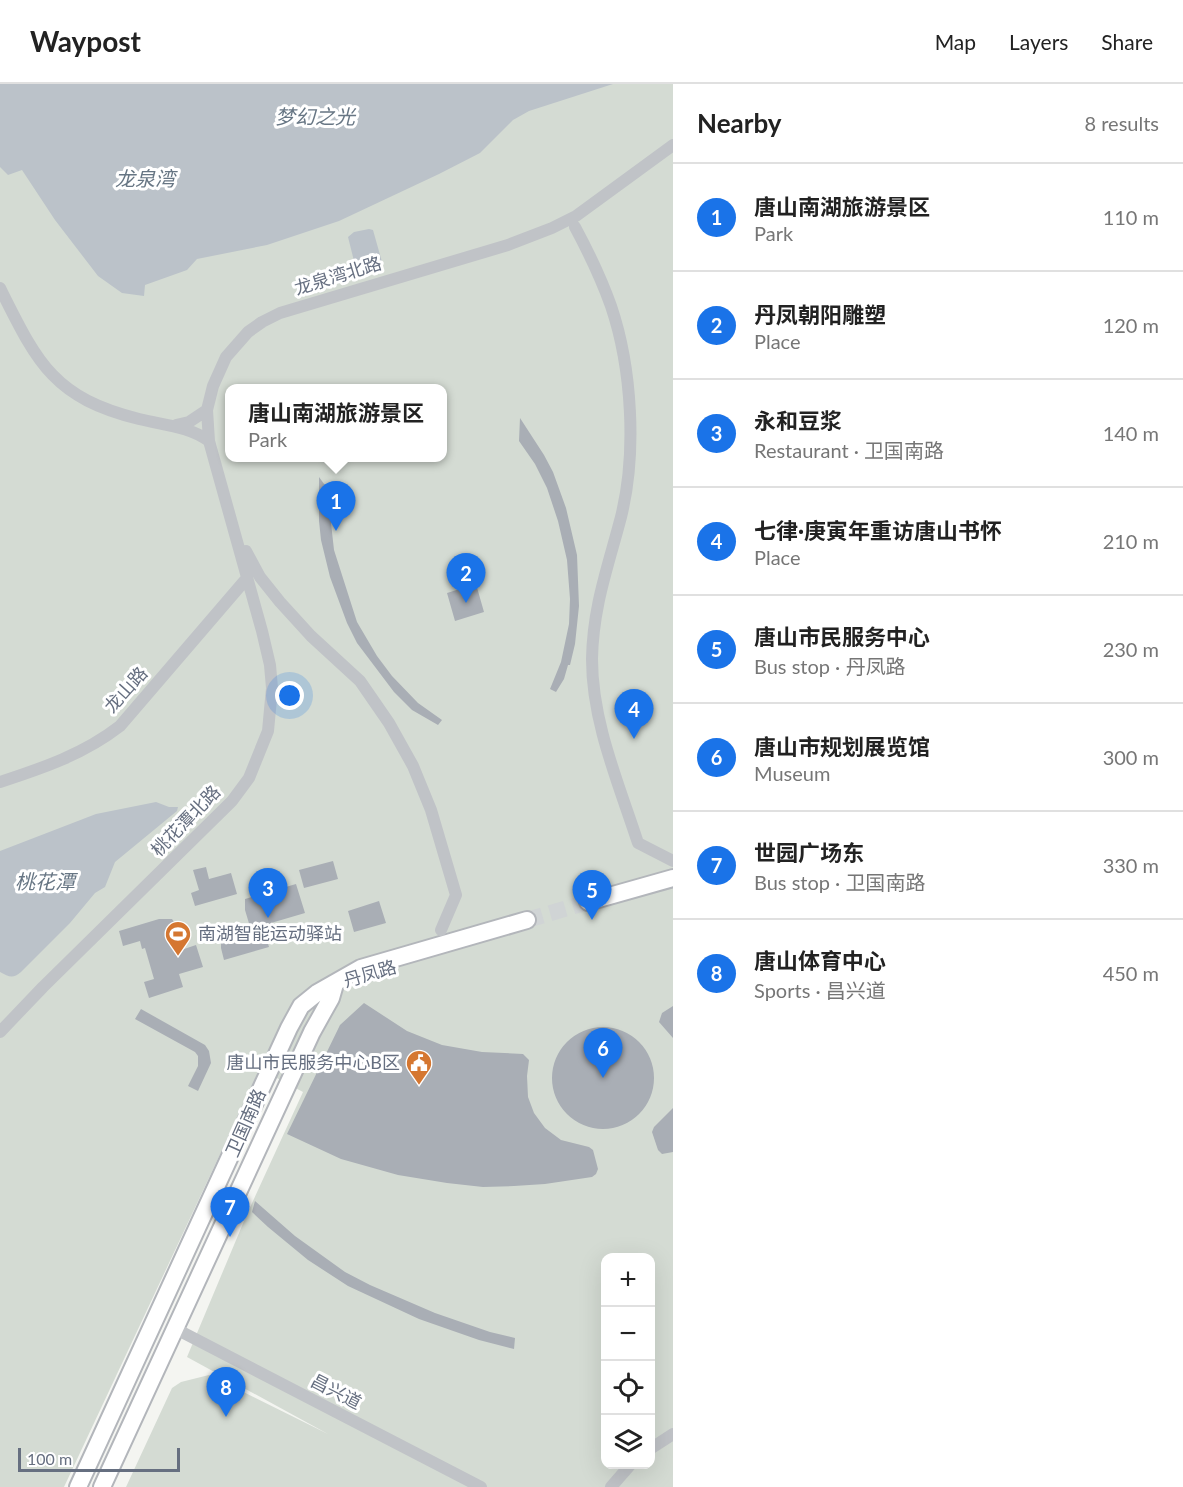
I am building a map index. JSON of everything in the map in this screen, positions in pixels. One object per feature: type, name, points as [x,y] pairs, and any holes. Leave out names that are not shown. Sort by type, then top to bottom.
[{"type":"main road","points":[[673,878],[589,906],[673,886]]},
{"type":"main road","name":"丹凤路","points":[[335,984],[529,924]]},
{"type":"main road","name":"卫国南路","points":[[78,1487],[289,1029],[301,1006],[317,993],[335,984]]},
{"type":"main road","name":"卫国南路","points":[[102,1487],[335,984]]},
{"type":"main road","points":[[157,1318],[176,1329]]},
{"type":"street","name":"龙泉湾北路","points":[[247,578],[208,441],[207,410],[213,386],[226,357],[237,343],[262,322],[300,305],[508,245],[552,228],[576,216],[673,145]]},
{"type":"street","points":[[575,227],[598,273],[618,332],[625,371],[630,434],[627,481],[621,515],[602,580],[594,623],[592,657],[595,700],[601,728],[638,843],[673,861]]},
{"type":"street","points":[[0,288],[30,346],[47,369],[65,387],[84,400],[110,411],[188,430],[208,441]]},
{"type":"street","points":[[171,426],[189,422],[207,410]]},
{"type":"street","points":[[246,551],[260,576],[280,602],[311,636],[360,681],[389,723],[413,766],[431,810],[456,895],[441,930]]},
{"type":"street","name":"龙山路","points":[[0,782],[74,756],[99,742],[120,726],[247,578]]},
{"type":"street","name":"桃花潭北路","points":[[0,1032],[43,987],[215,820],[249,778],[268,730],[272,688],[265,642],[247,578]]},
{"type":"street","name":"昌兴道","points":[[176,1329],[481,1487]]},
{"type":"street","points":[[655,1446],[673,1434]]},
{"type":"street","points":[[611,1487],[627,1469]]},
{"type":"shaded area","points":[[0,84],[673,84],[673,1487],[126,1487],[172,1388],[181,1382],[209,1375],[328,1434],[187,1357],[247,1214],[303,1092],[260,1069],[64,1487],[0,1487]]},
{"type":"water","name":"龙泉湾","points":[[0,84],[613,84],[529,111],[513,120],[480,153],[339,221],[267,245],[197,259],[187,270],[145,285],[144,296],[122,293],[98,276],[55,220],[22,170],[8,175],[0,167]]},
{"type":"water","points":[[373,230],[382,262],[356,269],[348,237],[354,232]]},
{"type":"water","name":"桃花潭","points":[[156,802],[169,807],[178,807],[177,811],[115,862],[105,887],[95,893],[70,923],[21,972],[16,976],[11,976],[0,972],[0,851],[96,814]]},
{"type":"building","points":[[520,418],[553,472],[566,508],[577,555],[579,606],[575,644],[570,665],[556,692],[550,689],[561,662],[569,624],[567,560],[547,488],[535,464],[519,441]]},
{"type":"building","points":[[319,477],[332,495],[331,523],[334,550],[357,622],[392,676],[418,703],[442,720],[438,725],[412,710],[394,692],[357,643],[347,623],[330,577],[321,540]]},
{"type":"building","points":[[476,584],[484,612],[455,621],[447,593]]},
{"type":"building","points":[[333,861],[338,879],[304,888],[299,870]]},
{"type":"building","points":[[206,867],[209,879],[231,873],[237,894],[195,906],[191,893],[199,890],[193,870]]},
{"type":"building","points":[[296,884],[305,913],[271,923],[273,930],[265,933],[269,947],[224,960],[221,942],[251,930],[245,910],[245,899]]},
{"type":"building","points":[[379,901],[386,923],[354,932],[348,911]]},
{"type":"building","name":"南湖智能运动驿站","points":[[159,919],[172,919],[178,928],[184,949],[196,945],[203,967],[179,974],[183,987],[149,998],[144,982],[154,979],[145,948],[142,949],[140,941],[123,946],[119,931]]},
{"type":"building","name":"唐山市民服务中心B区","points":[[364,1003],[407,1031],[442,1045],[482,1052],[523,1054],[529,1060],[528,1097],[534,1113],[545,1128],[561,1140],[593,1150],[598,1169],[596,1174],[592,1177],[545,1184],[514,1186],[483,1187],[447,1183],[398,1175],[341,1159],[287,1134],[340,1025]]},
{"type":"building","points":[[673,1006],[673,1038],[659,1022],[662,1013]]},
{"type":"building","points":[[141,1009],[205,1045],[209,1051],[211,1063],[198,1091],[188,1086],[198,1066],[198,1056],[195,1052],[135,1019]]},
{"type":"building","points":[[603,1027],[632,1035],[646,1049],[654,1078],[646,1107],[632,1121],[603,1129],[574,1121],[560,1107],[552,1078],[560,1049],[574,1035]]},
{"type":"building","points":[[673,1108],[673,1152],[662,1154],[658,1150],[652,1132]]},
{"type":"building","points":[[255,1201],[295,1236],[345,1272],[435,1313],[515,1338],[514,1349],[479,1340],[419,1319],[348,1286],[308,1260],[268,1227],[252,1212]]},
{"type":"tunnel","points":[[527,920],[588,902]]},
{"type":"place","name":"唐山南湖旅游景区","points":[[336,531]]},
{"type":"place","name":"丹凤朝阳雕塑","points":[[466,603]]},
{"type":"place","name":"七律·庚寅年重访唐山书怀","points":[[634,739]]},
{"type":"place","name":"永和豆浆","points":[[268,918]]},
{"type":"place","name":"唐山市民服务中心","points":[[592,920]]},
{"type":"place","name":"南湖智能运动驿站","points":[[178,957]]},
{"type":"place","name":"唐山市规划展览馆","points":[[603,1078]]},
{"type":"place","name":"唐山市民服务中心B区","points":[[419,1086]]},
{"type":"place","name":"世园广场东","points":[[230,1237]]},
{"type":"place","name":"唐山体育中心","points":[[226,1417]]},
{"type":"water label","name":"梦幻之光","points":[[315,117]]}]
